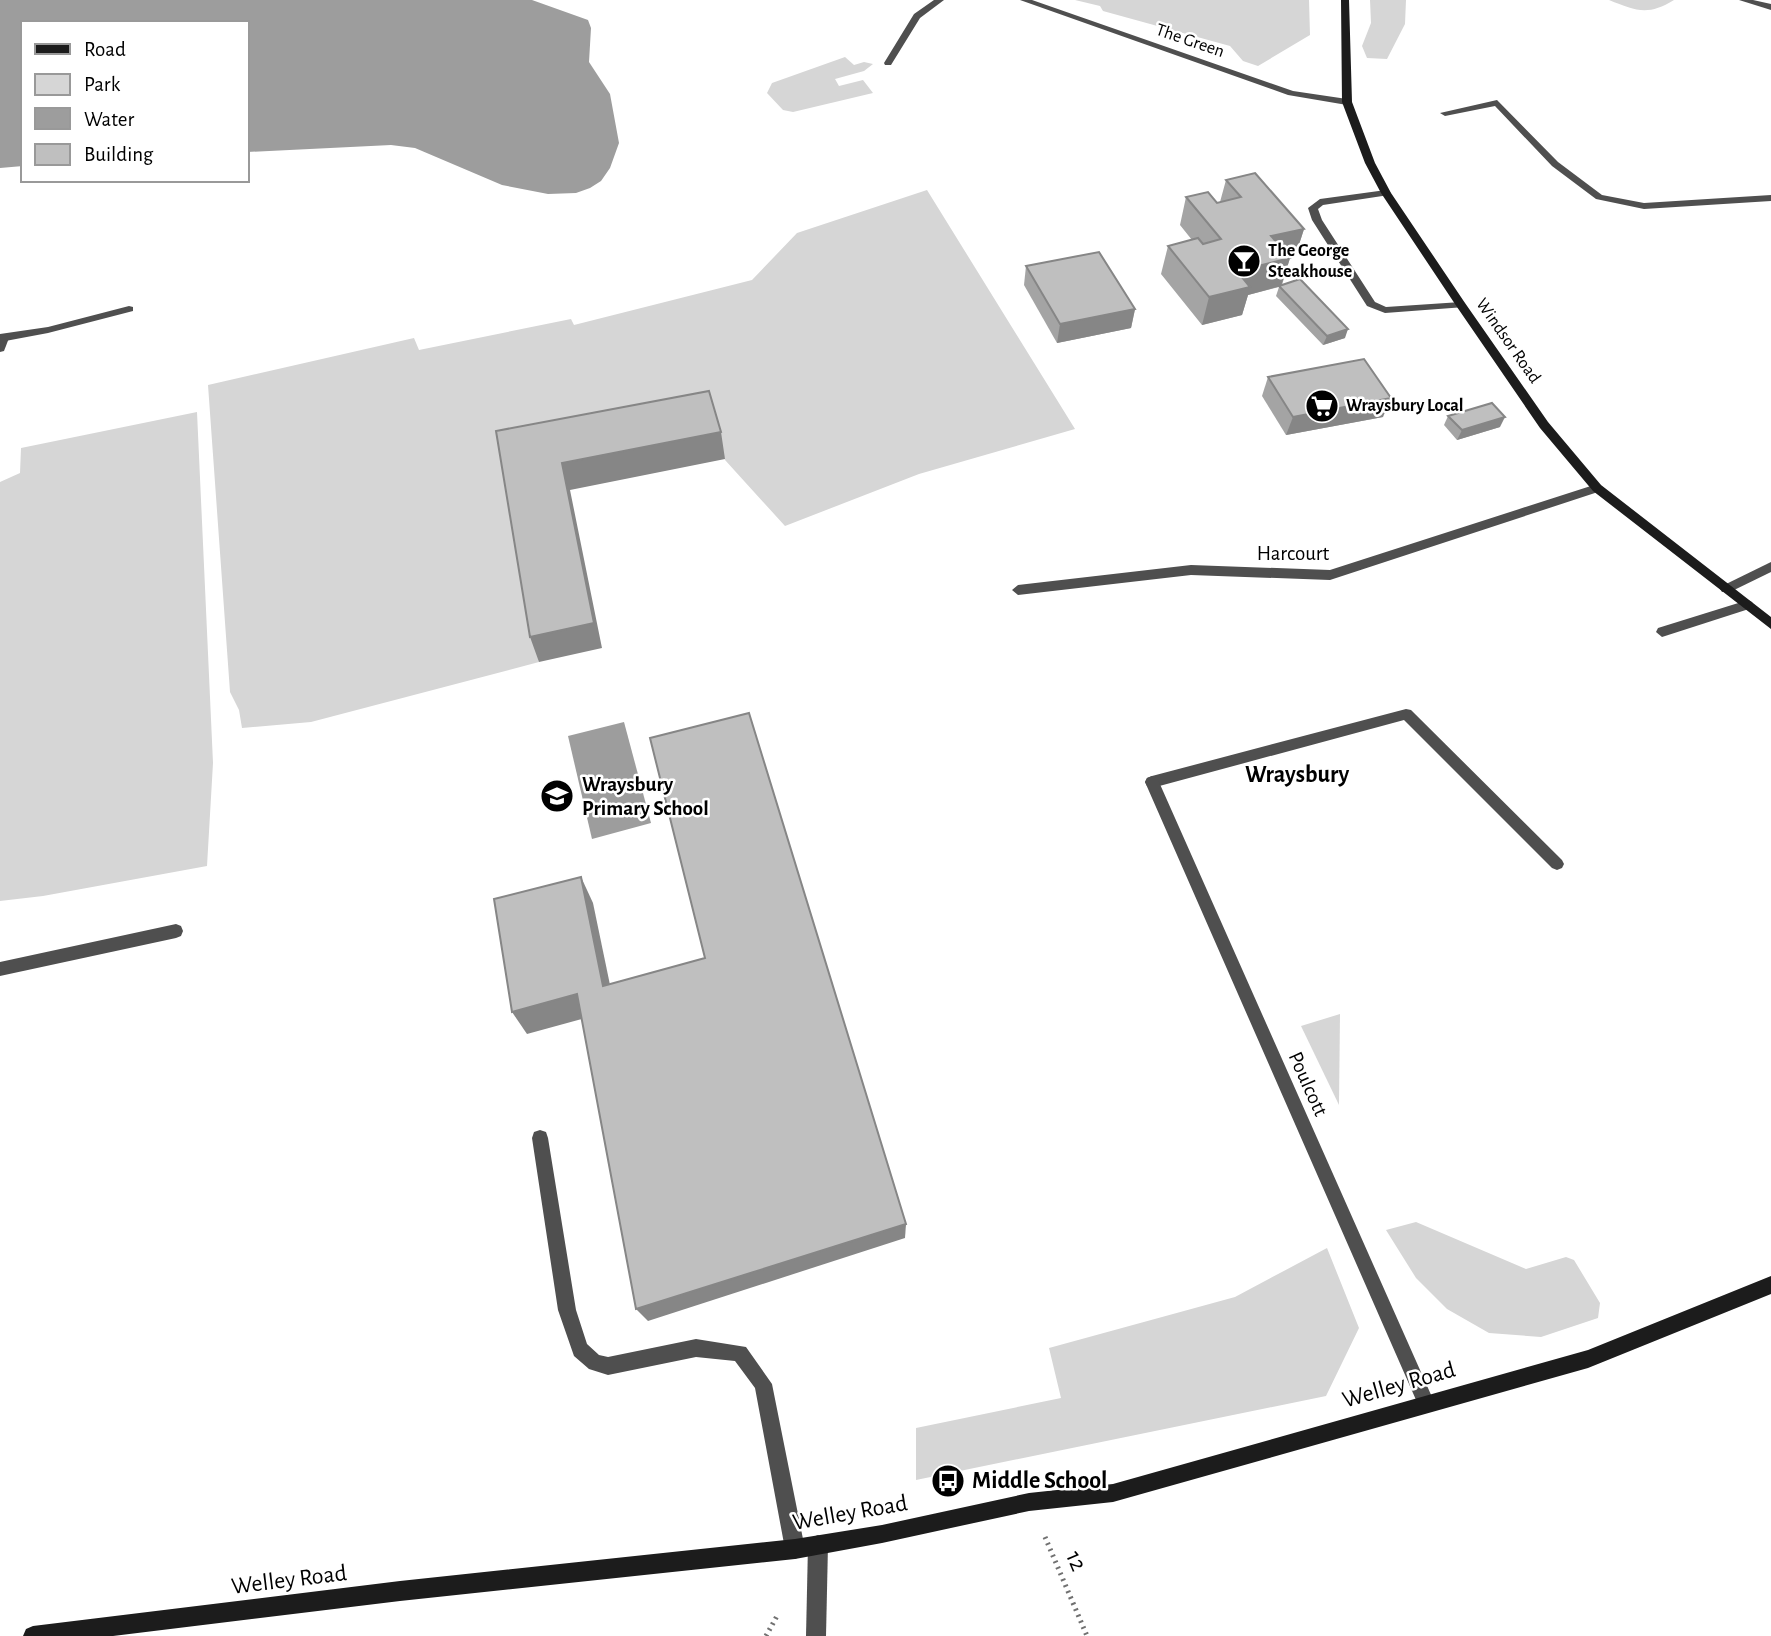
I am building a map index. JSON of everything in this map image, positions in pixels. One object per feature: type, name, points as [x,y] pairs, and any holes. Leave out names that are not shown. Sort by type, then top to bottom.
[{"type":"main road","name":"Windsor Road","points":[[1345,0],[1347,102],[1370,163],[1386,193],[1461,304],[1545,425],[1597,488],[1771,624]]},
{"type":"main road","name":"Welley Road","points":[[33,1636],[400,1591],[795,1549],[1029,1502],[1112,1493],[1588,1359],[1771,1285]]},
{"type":"street","points":[[888,63],[918,16],[940,0]]},
{"type":"street","name":"The Green","points":[[1024,0],[1291,93],[1347,102]]},
{"type":"street","points":[[1743,0],[1770,7]]},
{"type":"street","points":[[1445,113],[1497,103],[1555,164],[1599,197],[1644,206],[1771,198]]},
{"type":"street","points":[[1386,193],[1320,202],[1313,208],[1317,220],[1371,304],[1385,310],[1461,304]]},
{"type":"street","points":[[1,341],[129,310]]},
{"type":"street","name":"Harcourt","points":[[1018,590],[1191,570],[1330,575],[1597,488]]},
{"type":"street","points":[[1726,589],[1771,566]]},
{"type":"street","points":[[1661,632],[1748,605]]},
{"type":"street","name":"Poulcott","points":[[1426,1403],[1152,782],[1406,714],[1557,864]]},
{"type":"street","points":[[0,969],[176,931]]},
{"type":"street","points":[[540,1138],[567,1310],[580,1350],[595,1363],[608,1366],[696,1348],[740,1353],[762,1384],[795,1549]]},
{"type":"street","points":[[816,1636],[818,1545]]},
{"type":"path","name":"12","points":[[1029,1502],[1087,1636]]},
{"type":"green space","points":[[1075,0],[1309,0],[1310,35],[1258,66],[1243,61],[1230,46],[1103,11],[1100,6]]},
{"type":"green space","points":[[1370,0],[1406,0],[1405,24],[1387,59],[1367,58],[1362,46],[1371,23]]},
{"type":"green space","points":[[1609,0],[1674,0],[1657,8],[1642,10]]},
{"type":"green space","points":[[845,57],[854,65],[864,62],[873,64],[864,71],[835,79],[839,86],[863,80],[873,93],[793,112],[783,110],[767,93],[772,83]]},
{"type":"green space","points":[[927,190],[1075,429],[919,474],[785,526],[725,460],[713,419],[505,458],[539,662],[311,722],[242,728],[239,710],[230,692],[208,385],[414,338],[419,350],[571,319],[574,325],[752,280],[797,233]]},
{"type":"green space","points":[[197,412],[213,763],[207,866],[43,896],[0,901],[0,482],[20,473],[21,448]]},
{"type":"green space","points":[[1340,1014],[1339,1105],[1301,1026]]},
{"type":"green space","points":[[1416,1222],[1526,1269],[1566,1257],[1574,1260],[1600,1303],[1598,1318],[1541,1337],[1489,1333],[1447,1309],[1416,1278],[1386,1230]]},
{"type":"green space","points":[[1327,1248],[1359,1328],[1326,1396],[916,1480],[916,1428],[1061,1398],[1049,1348],[1235,1297]]},
{"type":"water","points":[[0,0],[532,0],[588,20],[591,28],[589,62],[610,94],[619,143],[610,168],[601,181],[576,193],[548,194],[502,185],[415,148],[391,145],[248,152],[248,21],[21,21],[21,166],[0,168]]},
{"type":"water","points":[[624,722],[651,823],[592,839],[568,736]]},
{"type":"building","points":[[1255,173],[1304,229],[1271,236],[1290,258],[1237,271],[1250,287],[1209,297],[1168,246],[1198,238],[1203,244],[1221,239],[1186,197],[1208,192],[1217,203],[1241,197],[1226,180]]},
{"type":"building","points":[[1099,252],[1135,309],[1060,324],[1026,266]]},
{"type":"building","points":[[1300,279],[1348,329],[1327,336],[1279,286]]},
{"type":"building","points":[[1364,359],[1391,398],[1293,417],[1268,377]]},
{"type":"building","points":[[709,391],[721,432],[562,463],[594,623],[530,637],[496,431]]},
{"type":"building","points":[[1492,403],[1505,417],[1462,430],[1448,416]]},
{"type":"building","points":[[749,713],[906,1224],[636,1309],[577,994],[512,1012],[494,899],[581,877],[603,986],[705,958],[650,738]]},
{"type":"place","name":"The George Steakhouse","points":[[1244,261]]},
{"type":"place","name":"Wraysbury Local","points":[[1322,406]]},
{"type":"place","name":"Wraysbury Primary School","points":[[557,796]]},
{"type":"place","name":"Middle School","points":[[948,1481]]},
{"type":"district","name":"Wraysbury","points":[[1297,775]]}]
